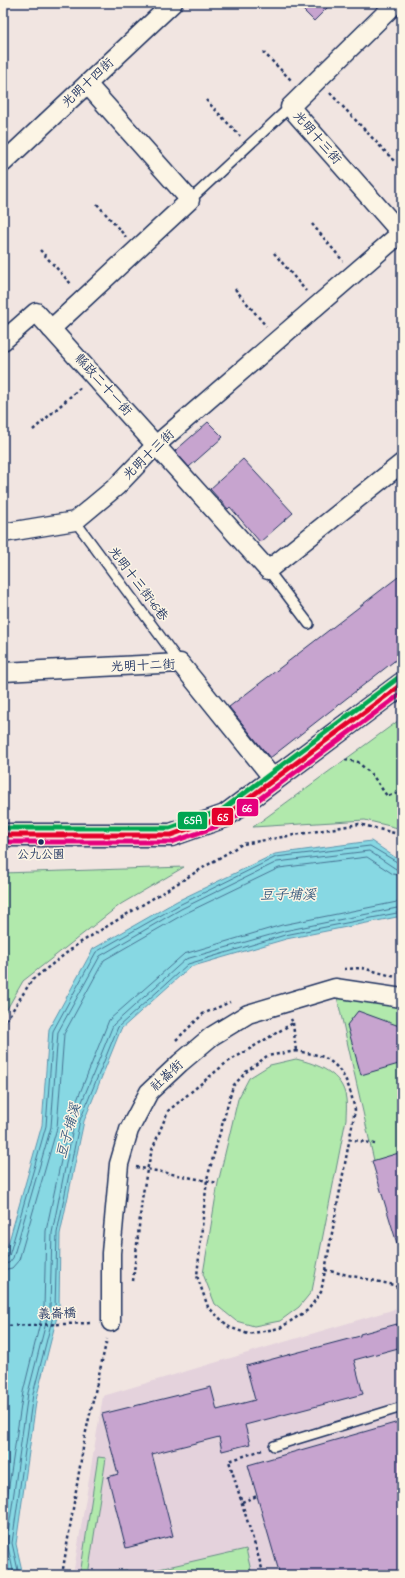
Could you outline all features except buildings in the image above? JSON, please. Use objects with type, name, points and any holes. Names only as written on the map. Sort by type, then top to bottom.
[{"type":"street","name":"光明十四街","points":[[3,163],[173,3]]},
{"type":"street","name":"光明十三街","points":[[75,521],[117,486],[156,445],[401,234],[290,107],[396,3]]},
{"type":"street","points":[[51,329],[190,200],[87,84]]},
{"type":"street","name":"縣政二十一街","points":[[3,342],[36,312],[268,570]]},
{"type":"street","points":[[268,570],[402,462]]},
{"type":"street","points":[[3,533],[75,521]]},
{"type":"street","name":"光明十二街","points":[[3,672],[180,663],[275,781]]},
{"type":"street","points":[[3,835],[171,835],[225,816],[275,781],[402,684]]},
{"type":"street","name":"社崙街","points":[[111,1322],[111,1253],[119,1164],[128,1130],[149,1092],[212,1036],[248,1014],[336,988],[402,998]]},
{"type":"lane","points":[[190,200],[290,107]]},
{"type":"lane","name":"光明十三街46巷","points":[[75,521],[180,663]]},
{"type":"lane","points":[[268,570],[309,624]]},
{"type":"lane","points":[[274,1446],[402,1407]]},
{"type":"path","points":[[263,52],[304,94]]},
{"type":"path","points":[[318,80],[395,162]]},
{"type":"path","points":[[206,100],[248,145]]},
{"type":"path","points":[[97,204],[137,249]]},
{"type":"path","points":[[312,224],[353,274]]},
{"type":"path","points":[[40,250],[84,298]]},
{"type":"path","points":[[274,253],[317,306]]},
{"type":"path","points":[[235,289],[278,340]]},
{"type":"path","points":[[33,430],[94,376]]},
{"type":"path","points":[[402,407],[398,410],[402,416]]},
{"type":"path","points":[[345,760],[358,762],[373,776],[387,796],[402,792]]},
{"type":"path","points":[[3,1025],[32,980],[78,944],[242,844],[359,824],[402,835]]},
{"type":"path","points":[[339,970],[362,968],[402,978]]},
{"type":"path","points":[[170,1046],[203,1014],[236,998]]},
{"type":"path","points":[[287,1003],[293,1023],[296,1051]]},
{"type":"path","points":[[133,1281],[142,1199],[147,1170],[152,1150],[168,1111],[226,1063],[293,1023]]},
{"type":"path","points":[[296,1051],[326,1058],[344,1075],[350,1090],[355,1110],[349,1138],[321,1292],[308,1310],[280,1328],[248,1334],[229,1327],[208,1307],[197,1276],[207,1179],[233,1086],[246,1072],[267,1056],[296,1051]]},
{"type":"path","points":[[349,1138],[375,1144]]},
{"type":"path","points":[[119,1164],[218,1182]]},
{"type":"path","points":[[325,1270],[394,1285],[402,1290]]},
{"type":"path","points":[[62,1575],[85,1436],[111,1322]]},
{"type":"path","name":"義崙橋","points":[[3,1326],[111,1322]]},
{"type":"path","points":[[264,1575],[228,1461],[274,1446]]},
{"type":"path","points":[[242,1502],[256,1496]]},
{"type":"shaded area","points":[[402,1307],[402,1575],[73,1575],[103,1396]]},
{"type":"green space","points":[[402,718],[402,829],[365,820],[253,827]]},
{"type":"green space","points":[[184,867],[121,904],[23,981],[3,1016],[3,873]]},
{"type":"green space","points":[[335,988],[402,1001],[402,1157],[375,1165]]},
{"type":"green space","points":[[296,1059],[328,1071],[340,1082],[346,1099],[346,1119],[312,1291],[299,1307],[280,1321],[254,1326],[236,1321],[215,1304],[203,1274],[218,1183],[238,1099],[249,1078],[270,1065]]},
{"type":"green space","points":[[98,1457],[106,1458],[88,1575],[80,1575]]},
{"type":"green space","points":[[246,1549],[251,1571],[232,1575],[133,1575]]},
{"type":"green space","points":[[127,1570],[127,1575],[102,1575],[102,1571]]},
{"type":"water","name":"豆子埔溪","points":[[371,841],[402,862],[402,916],[286,939],[190,967],[121,1029],[84,1121],[60,1234],[59,1309],[37,1395],[16,1544],[23,1575],[3,1575],[3,1262],[42,1125],[49,1029],[93,949],[177,901],[275,854]]},
{"type":"transit line","name":"65A","points":[[3,828],[170,828],[222,810],[398,678]]},
{"type":"transit line","name":"65","points":[[3,835],[171,835],[225,816],[402,684]]},
{"type":"transit line","name":"66","points":[[3,842],[172,842],[227,823],[402,693]]},
{"type":"place","name":"公九公園","points":[[41,842]]}]
